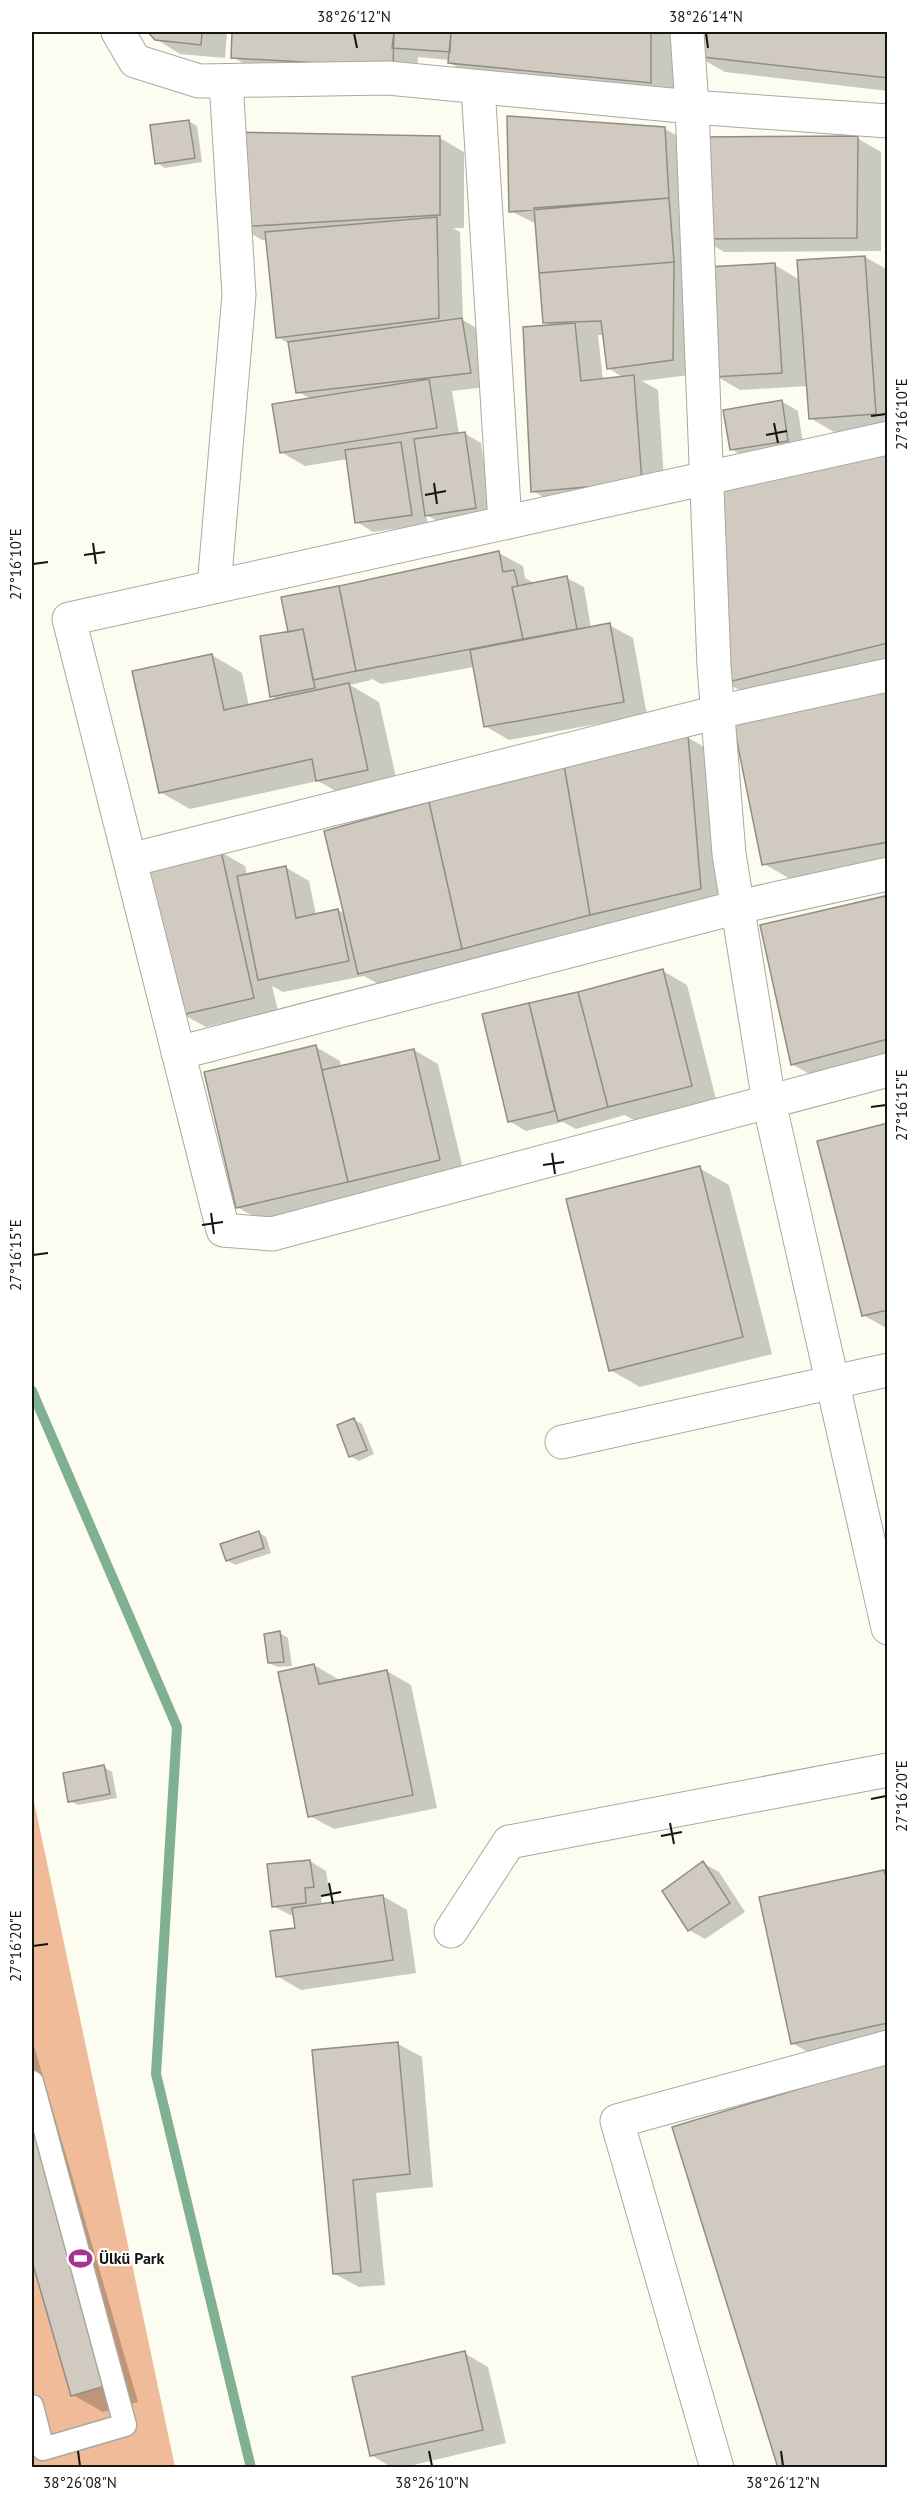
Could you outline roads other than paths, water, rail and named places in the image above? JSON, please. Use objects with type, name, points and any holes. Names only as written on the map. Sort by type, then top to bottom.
[{"type":"street","points":[[118,32],[135,61],[199,81],[388,78],[692,107],[888,121]]},
{"type":"street","points":[[687,32],[692,107],[706,479],[718,712],[729,854],[770,1102],[888,1628]]},
{"type":"street","points":[[214,587],[239,295],[226,81]]},
{"type":"street","points":[[478,87],[505,523]]},
{"type":"street","points":[[888,438],[69,619],[223,1230],[272,1234],[888,1070]]},
{"type":"street","points":[[130,860],[718,712],[888,675]]},
{"type":"street","points":[[178,1053],[738,908],[888,874]]},
{"type":"street","points":[[562,1442],[888,1370]]},
{"type":"street","points":[[451,1931],[510,1842],[888,1770]]},
{"type":"street","points":[[717,2468],[617,2121],[888,2047]]},
{"type":"lane","points":[[32,2082],[125,2425],[44,2450],[32,2406]]},
{"type":"waterway","points":[[32,1391],[177,1727],[156,2074],[251,2468]]},
{"type":"place","name":"Ülkü Park","points":[[81,2258]]}]
